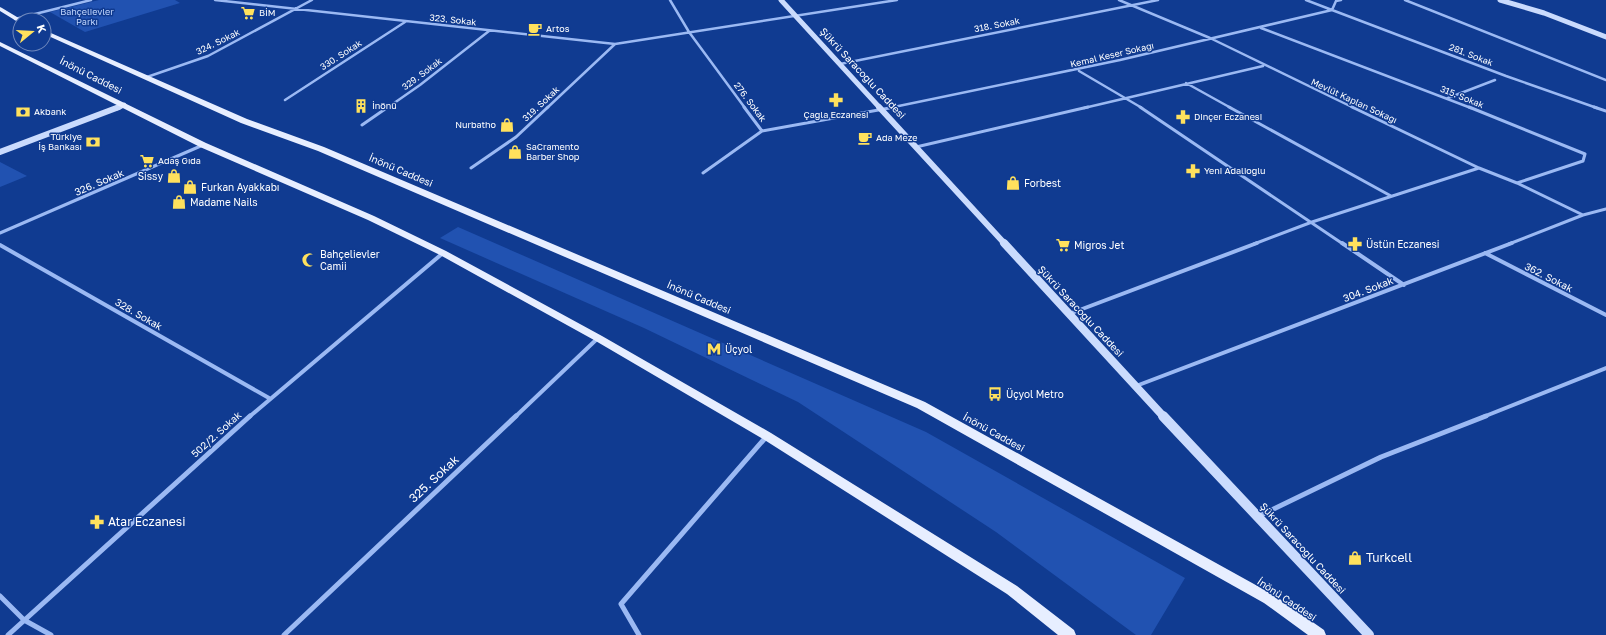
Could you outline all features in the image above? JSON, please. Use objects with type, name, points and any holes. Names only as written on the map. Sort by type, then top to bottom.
[{"type":"main road","points":[[0,9],[12,17]]},
{"type":"main road","name":"İnönü Caddesi","points":[[52,35],[244,122],[321,149],[921,405],[1269,599],[1319,635]]},
{"type":"main road","name":"İnönü Caddesi","points":[[0,44],[203,145],[371,218],[443,253],[598,338],[767,436],[1012,590],[1069,635]]},
{"type":"street","points":[[47,12],[91,0]]},
{"type":"street","name":"323. Sokak","points":[[215,0],[299,8],[405,22],[615,44],[796,17]]},
{"type":"street","name":"324. Sokak","points":[[147,77],[208,56],[312,0]]},
{"type":"street","name":"276. Sokak","points":[[670,0],[689,32],[762,131],[883,110]]},
{"type":"street","name":"Şükrü Saracoğlu Caddesi","points":[[781,0],[1068,314],[1369,635]]},
{"type":"street","points":[[796,17],[897,0]]},
{"type":"street","name":"Mevlüt Kaplan Sokağı","points":[[1119,0],[1210,38],[1263,66],[1480,168],[1517,183],[1583,214]]},
{"type":"street","name":"318. Sokak","points":[[840,64],[1158,0]]},
{"type":"street","points":[[1306,0],[1332,10],[1336,1],[1341,0]]},
{"type":"street","points":[[1405,0],[1606,80]]},
{"type":"street","points":[[1500,0],[1544,13],[1606,37]]},
{"type":"street","name":"Kemal Keser Sokağı","points":[[883,110],[1078,71],[1210,38],[1261,28],[1332,10]]},
{"type":"street","name":"281. Sokak","points":[[1332,10],[1506,76],[1606,111]]},
{"type":"street","name":"330. Sokak","points":[[285,100],[405,22]]},
{"type":"street","name":"315. Sokak","points":[[1261,28],[1447,98],[1585,154],[1583,161],[1517,183]]},
{"type":"street","name":"329. Sokak","points":[[362,126],[420,85],[489,31]]},
{"type":"street","name":"319. Sokak","points":[[471,168],[516,137],[615,44]]},
{"type":"street","points":[[916,147],[1263,66]]},
{"type":"street","points":[[1078,71],[1127,98],[1404,285]]},
{"type":"street","points":[[1447,98],[1495,80]]},
{"type":"street","points":[[1185,83],[1391,196]]},
{"type":"street","points":[[0,152],[124,105]]},
{"type":"street","points":[[703,173],[762,131]]},
{"type":"street","name":"326. Sokak","points":[[0,233],[203,145]]},
{"type":"street","points":[[1068,314],[1312,222],[1480,168]]},
{"type":"street","name":"304. Sokak","points":[[1136,386],[1404,285],[1583,214],[1606,208]]},
{"type":"street","name":"328. Sokak","points":[[0,245],[269,398]]},
{"type":"street","name":"502/2. Sokak","points":[[8,635],[269,398],[443,253]]},
{"type":"street","name":"362. Sokak","points":[[1485,253],[1606,315]]},
{"type":"street","name":"325. Sokak","points":[[284,635],[598,338]]},
{"type":"street","points":[[1259,516],[1381,456],[1606,368]]},
{"type":"street","points":[[639,635],[621,604],[767,436]]},
{"type":"street","points":[[0,596],[24,620],[52,635]]},
{"type":"green space","name":"Bahçelievler Parkı","points":[[99,0],[175,0],[180,3],[85,32],[50,12]]},
{"type":"green space","points":[[0,162],[27,176],[0,187]]},
{"type":"green space","points":[[458,227],[926,432],[1185,578],[1151,635],[1136,635],[996,532],[798,402],[644,328],[440,238]]},
{"type":"place","name":"BİM","points":[[248,13]]},
{"type":"place","name":"Artos","points":[[535,29]]},
{"type":"place","name":"Çağla Eczanesi","points":[[836,100]]},
{"type":"place","name":"İnönü","points":[[361,106]]},
{"type":"place","name":"Akbank","points":[[23,112]]},
{"type":"place","name":"Dinçer Eczanesi","points":[[1183,117]]},
{"type":"place","name":"Nurbatho","points":[[507,125]]},
{"type":"place","name":"Ada Meze","points":[[865,138]]},
{"type":"place","name":"Türkiye İş Bankası","points":[[93,142]]},
{"type":"place","name":"SaCramento Barber Shop","points":[[515,152]]},
{"type":"place","name":"Adaş Gıda","points":[[147,161]]},
{"type":"place","name":"Yeni Adalioğlu","points":[[1193,171]]},
{"type":"place","name":"Sissy","points":[[174,176]]},
{"type":"place","name":"Forbest","points":[[1013,183]]},
{"type":"place","name":"Furkan Ayakkabı","points":[[190,187]]},
{"type":"place","name":"Madame Nails","points":[[179,202]]},
{"type":"place","name":"Üstün Eczanesi","points":[[1355,244]]},
{"type":"place","name":"Migros Jet","points":[[1063,245]]},
{"type":"place","name":"Bahçelievler Camii","points":[[309,260]]},
{"type":"place","name":"Üçyol","points":[[714,349]]},
{"type":"place","name":"Üçyol Metro","points":[[995,394]]},
{"type":"place","name":"Atar Eczanesi","points":[[97,522]]},
{"type":"place","name":"Turkcell","points":[[1355,558]]}]
